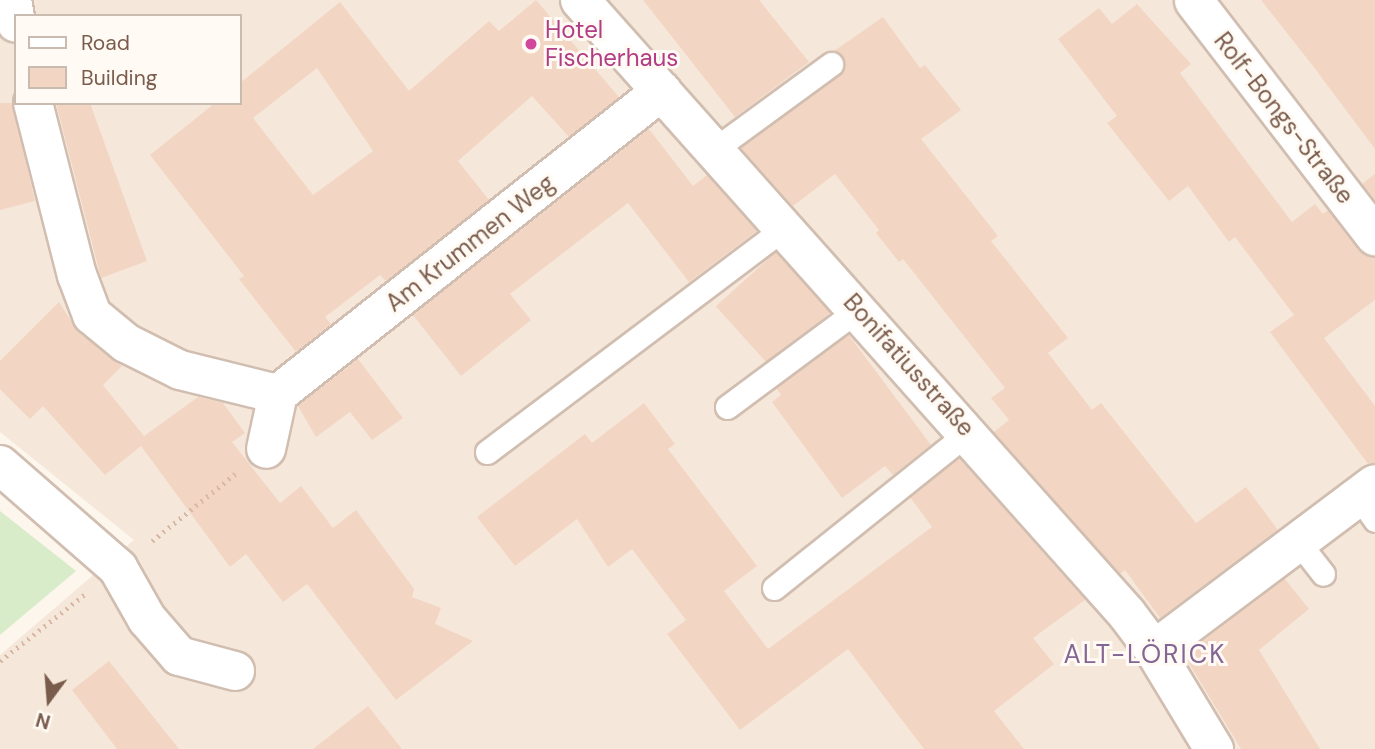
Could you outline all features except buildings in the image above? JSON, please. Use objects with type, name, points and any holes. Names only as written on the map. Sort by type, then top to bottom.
[{"type":"street","name":"Bonifatiusstraße","points":[[580,0],[969,432],[1154,650],[1214,749]]},
{"type":"street","name":"Rolf-Bongs-Straße","points":[[1194,1],[1375,236]]},
{"type":"street","name":"Am Krummen Weg","points":[[278,394],[662,91]]},
{"type":"street","points":[[34,105],[77,275],[92,315],[126,343],[180,370],[278,394],[266,449]]},
{"type":"street","points":[[0,465],[118,568],[147,619],[179,656],[234,671]]},
{"type":"street","points":[[1154,650],[1298,543],[1369,500]]},
{"type":"lane","points":[[715,149],[831,64]]},
{"type":"lane","points":[[487,452],[786,228]]},
{"type":"lane","points":[[727,407],[859,309]]},
{"type":"lane","points":[[774,588],[969,432]]},
{"type":"lane","points":[[1298,543],[1324,574]]},
{"type":"shaded area","points":[[0,0],[1375,0],[1375,749],[0,749],[0,655],[134,540],[0,432]]},
{"type":"green space","points":[[0,511],[76,571],[0,635]]},
{"type":"place","name":"Hotel Fischerhaus","points":[[531,44]]},
{"type":"district","name":"ALT-LÖRICK","points":[[1145,655]]}]
